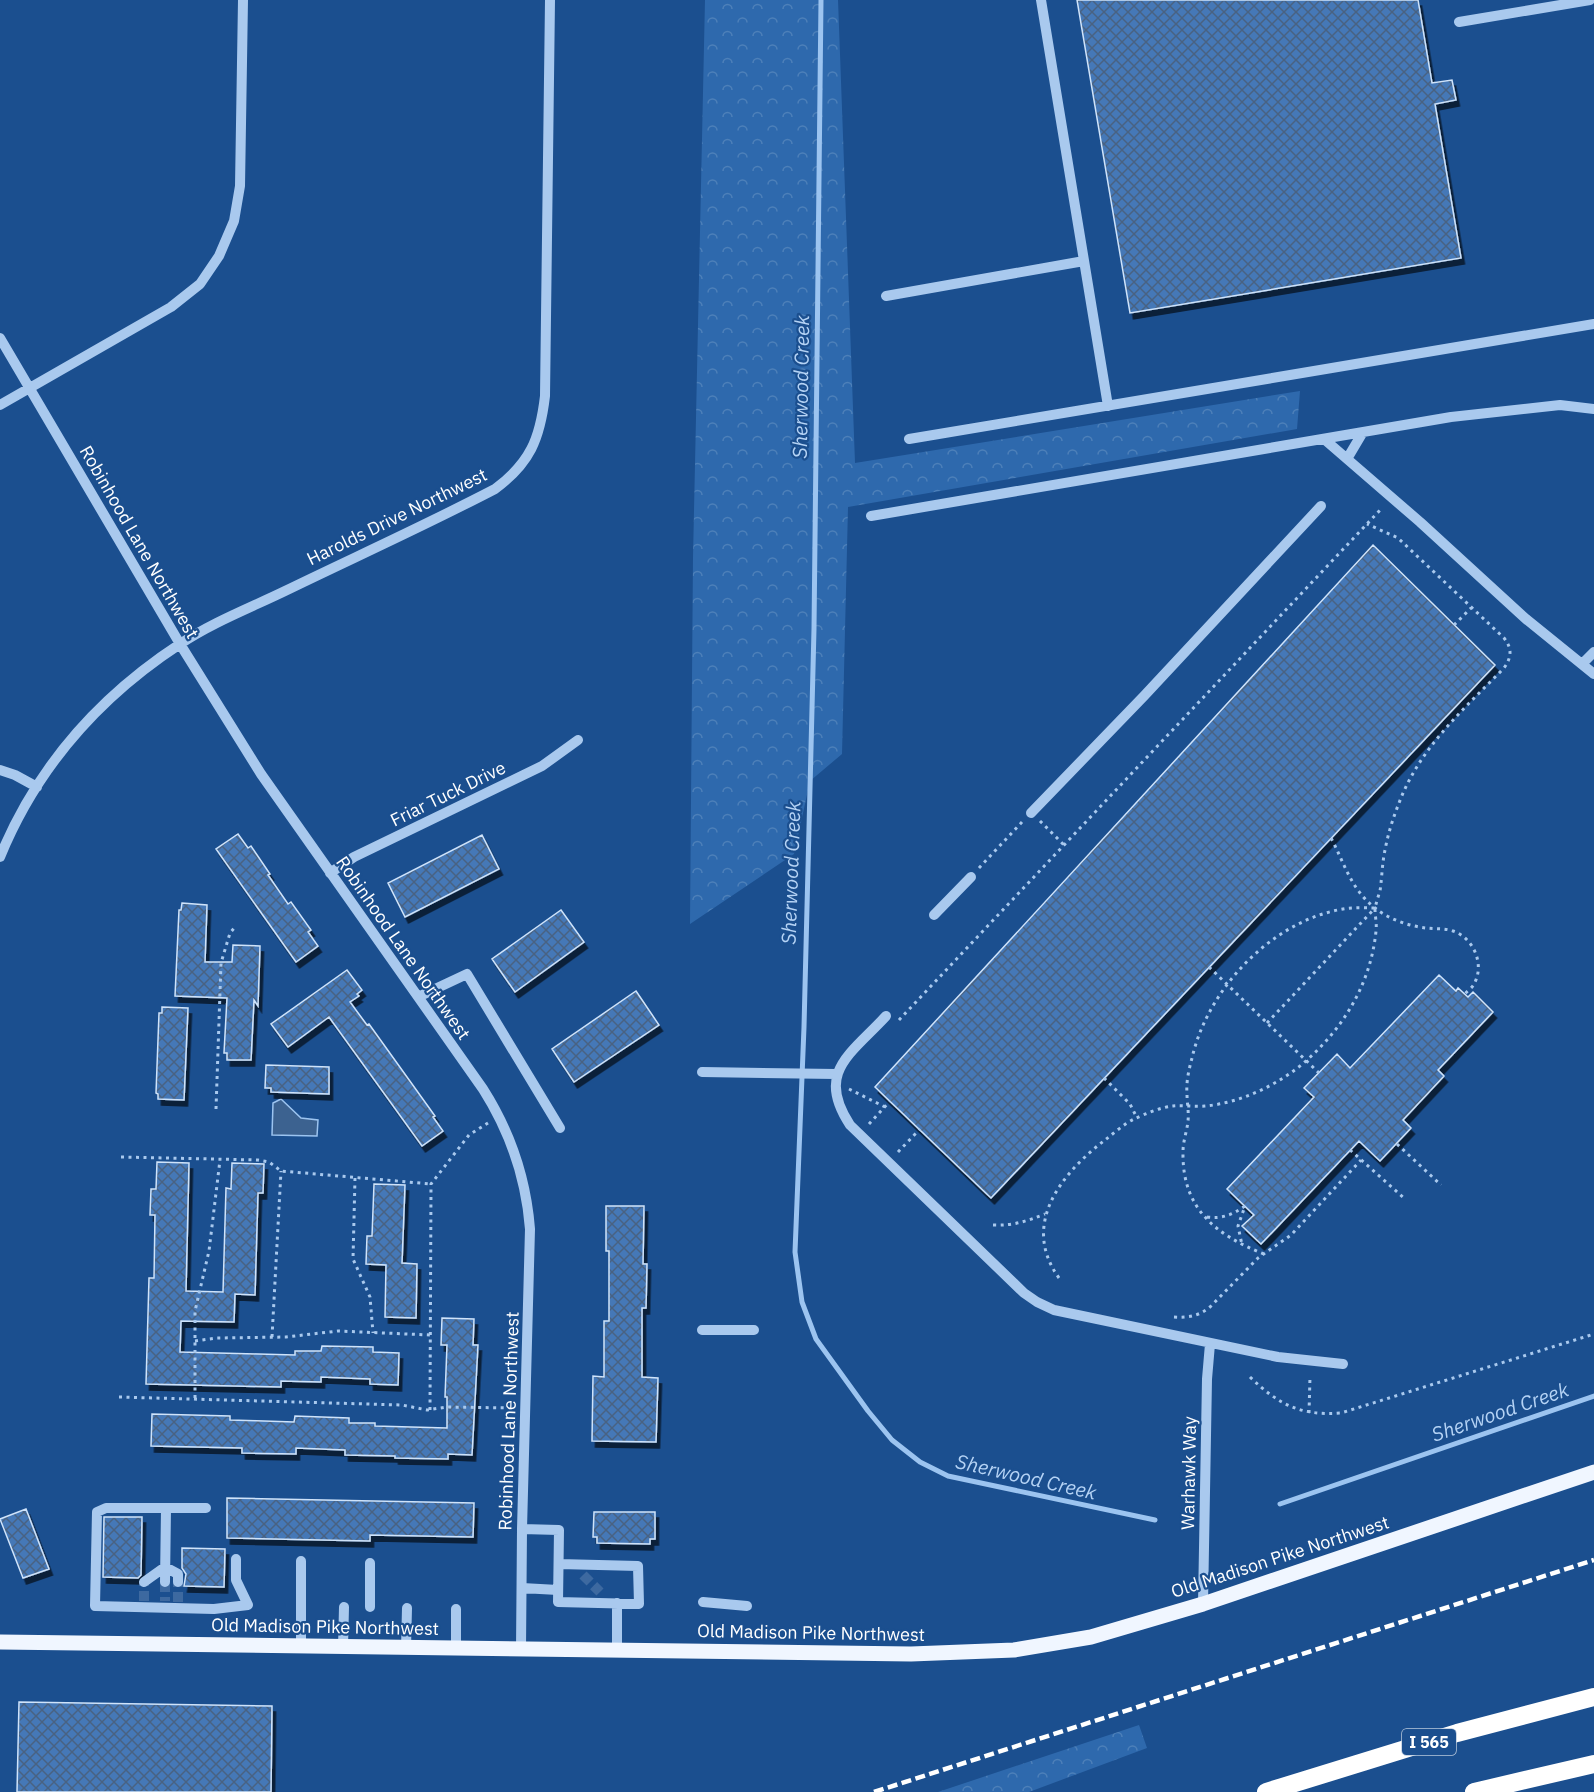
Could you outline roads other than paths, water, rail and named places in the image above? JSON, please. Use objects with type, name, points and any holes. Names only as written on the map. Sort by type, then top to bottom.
[{"type":"highway","name":"I 565","points":[[1266,1792],[1446,1737],[1594,1697]]},
{"type":"highway","points":[[1474,1792],[1594,1764]]},
{"type":"main road","name":"Old Madison Pike Northwest","points":[[0,1642],[911,1654],[997,1651],[1091,1637],[1203,1604],[1594,1472]]},
{"type":"street","points":[[0,405],[171,307],[200,284],[219,256],[234,222],[240,186],[243,0]]},
{"type":"street","name":"Harolds Drive Northwest","points":[[0,857],[19,817],[71,738],[126,686],[180,644],[219,621],[495,489],[516,471],[531,451],[541,425],[546,379],[550,0]]},
{"type":"street","points":[[1041,0],[1108,406]]},
{"type":"street","points":[[1459,22],[1590,0]]},
{"type":"street","points":[[886,296],[1084,261]]},
{"type":"street","points":[[909,440],[1594,324]]},
{"type":"street","name":"Robinhood Lane Northwest","points":[[0,338],[180,644],[261,774],[483,1089],[500,1116],[510,1139],[522,1173],[529,1214],[530,1251],[521,1649]]},
{"type":"street","points":[[871,516],[1451,417],[1560,405],[1594,409]]},
{"type":"street","points":[[1347,459],[1363,432]]},
{"type":"street","points":[[1324,439],[1526,619],[1594,674]]},
{"type":"street","points":[[1031,813],[1144,696],[1321,506]]},
{"type":"street","points":[[1582,664],[1594,652]]},
{"type":"street","name":"Friar Tuck Drive","points":[[330,873],[354,857],[542,766],[578,740]]},
{"type":"street","points":[[0,770],[37,787]]},
{"type":"street","points":[[934,915],[971,876]]},
{"type":"street","points":[[418,998],[467,974],[560,1128]]},
{"type":"street","points":[[886,1016],[842,1064],[836,1074],[835,1085],[841,1112],[850,1125],[1024,1293],[1054,1310],[1278,1357],[1344,1364]]},
{"type":"street","points":[[702,1072],[836,1074]]},
{"type":"street","points":[[702,1330],[754,1330]]},
{"type":"street","name":"Warhawk Way","points":[[1203,1604],[1207,1379],[1210,1344]]},
{"type":"street","points":[[206,1508],[106,1508],[97,1512],[95,1606],[144,1604],[214,1609],[248,1605],[236,1580],[236,1559]]},
{"type":"street","points":[[165,1582],[166,1509]]},
{"type":"street","points":[[522,1529],[559,1530],[558,1602],[639,1604],[638,1566],[559,1564]]},
{"type":"street","points":[[301,1561],[301,1646]]},
{"type":"street","points":[[370,1563],[370,1607]]},
{"type":"street","points":[[574,1564],[583,1575]]},
{"type":"street","points":[[144,1582],[165,1567]]},
{"type":"street","points":[[165,1567],[178,1574],[178,1582]]},
{"type":"street","points":[[522,1588],[558,1590]]},
{"type":"street","points":[[600,1592],[614,1603],[617,1650]]},
{"type":"street","points":[[703,1602],[747,1606]]},
{"type":"street","points":[[343,1647],[344,1607]]},
{"type":"street","points":[[406,1648],[407,1608]]},
{"type":"street","points":[[456,1609],[456,1648]]},
{"type":"waterway","name":"Sherwood Creek","points":[[821,0],[814,629],[804,1027],[795,1252],[802,1302],[816,1339],[868,1411],[892,1440],[920,1462],[948,1476],[1155,1520]]},
{"type":"waterway","name":"Sherwood Creek","points":[[1280,1504],[1594,1396]]},
{"type":"tunnel","points":[[583,1575],[600,1592]]},
{"type":"tunnel","points":[[144,1582],[144,1601]]},
{"type":"tunnel","points":[[165,1582],[165,1601]]},
{"type":"tunnel","points":[[178,1582],[178,1602]]},
{"type":"railway","points":[[874,1792],[1594,1560]]}]
